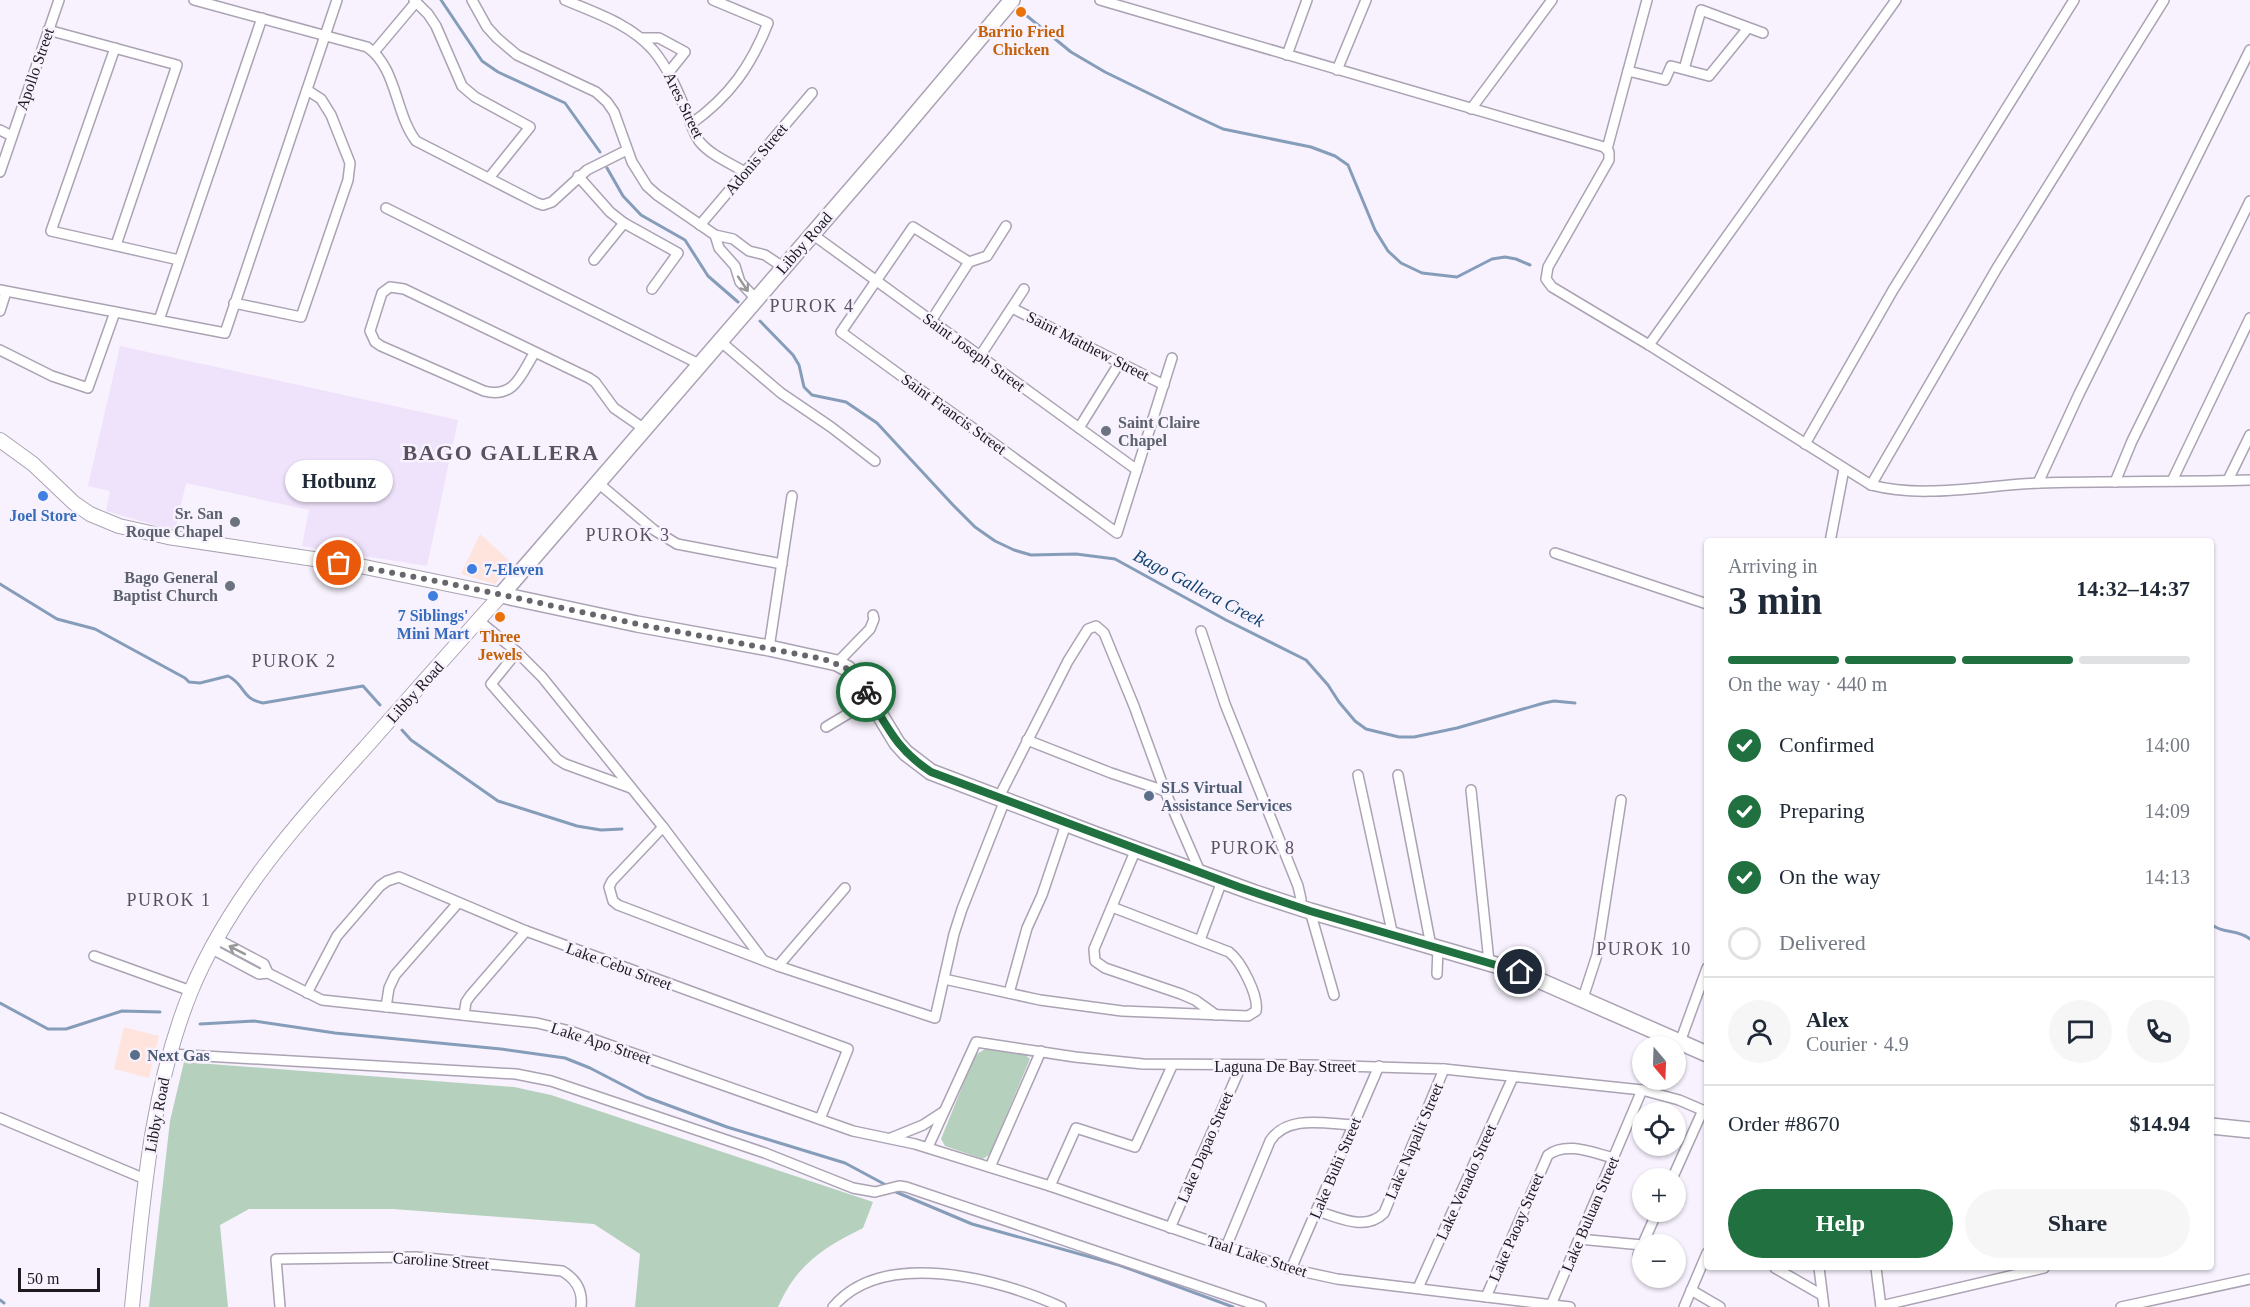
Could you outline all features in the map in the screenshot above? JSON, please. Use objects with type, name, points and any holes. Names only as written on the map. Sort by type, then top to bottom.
[{"type":"main road","name":"Libby Road","points":[[132,1307],[145,1179],[156,1108],[170,1053],[191,992],[214,944],[244,895],[285,837],[501,595],[1012,0]]},
{"type":"main road","points":[[0,440],[33,464],[74,503],[90,514],[120,526],[168,537],[360,566],[837,663],[856,677],[897,743],[916,762],[931,772],[1201,874],[1305,909],[1540,979],[1667,1036]]},
{"type":"main road","points":[[1686,1045],[1704,1053]]},
{"type":"main road","points":[[2214,1126],[2250,1130]]},
{"type":"street","name":"Apollo Street","points":[[0,172],[59,0]]},
{"type":"street","points":[[194,0],[358,44],[374,52],[383,66],[408,128],[416,141],[537,203],[548,204],[578,176],[627,150]]},
{"type":"street","points":[[0,311],[3,291],[225,333],[338,0]]},
{"type":"street","points":[[472,0],[487,27],[517,55],[596,92],[607,102],[614,112],[627,150],[648,186],[673,207],[715,235],[733,239],[749,251],[765,255],[783,267]]},
{"type":"street","name":"Ares Street","points":[[565,0],[626,27],[641,38],[669,72],[696,136],[705,147],[745,172]]},
{"type":"street","points":[[691,124],[724,96],[745,71],[754,57],[768,23],[713,0]]},
{"type":"street","points":[[1100,0],[1607,149]]},
{"type":"street","points":[[1287,55],[1307,0]]},
{"type":"street","points":[[1337,70],[1366,0]]},
{"type":"street","points":[[1471,110],[1552,0]]},
{"type":"street","points":[[1647,0],[1607,149],[1610,155],[1548,267],[1546,279],[1552,287],[1649,345],[1871,485],[1914,491],[2038,483],[2250,480]]},
{"type":"street","points":[[1649,345],[1896,0]]},
{"type":"street","points":[[1805,444],[1893,290],[2074,0]]},
{"type":"street","points":[[1871,485],[1997,268],[2164,0]]},
{"type":"street","points":[[374,52],[415,1],[435,26],[458,79],[468,92],[530,127],[489,178]]},
{"type":"street","points":[[1684,69],[1701,10],[1763,33]]},
{"type":"street","points":[[159,320],[262,18]]},
{"type":"street","points":[[1628,71],[1665,80],[1671,66],[1708,76],[1748,28]]},
{"type":"street","points":[[48,30],[177,65],[116,245]]},
{"type":"street","points":[[641,38],[659,38],[685,52],[669,72]]},
{"type":"street","points":[[116,48],[51,231],[179,260]]},
{"type":"street","points":[[2038,483],[2079,394],[2250,50]]},
{"type":"street","points":[[234,303],[301,317],[345,191],[350,175],[349,158],[326,105],[315,93],[307,90]]},
{"type":"street","name":"Adonis Street","points":[[700,225],[812,93]]},
{"type":"street","points":[[0,130],[12,136]]},
{"type":"street","points":[[578,176],[605,207],[624,222],[678,253],[652,289]]},
{"type":"street","points":[[2115,482],[2132,441],[2250,201]]},
{"type":"street","points":[[386,208],[699,364]]},
{"type":"street","points":[[594,260],[624,222]]},
{"type":"street","points":[[931,321],[969,262],[987,256],[1006,226]]},
{"type":"street","points":[[876,281],[913,227],[969,262]]},
{"type":"street","name":"Saint Joseph Street","points":[[812,234],[1137,470]]},
{"type":"street","points":[[715,235],[722,252],[735,266],[741,282],[756,299]]},
{"type":"street","points":[[735,266],[749,251]]},
{"type":"street","name":"Saint Francis Street","points":[[876,281],[841,332],[1117,533],[1137,470]]},
{"type":"street","points":[[535,352],[511,389],[495,394],[484,392],[381,346],[371,338],[370,331],[382,293],[390,287],[404,289],[535,352],[589,378],[595,382],[614,408],[643,428]]},
{"type":"street","points":[[980,357],[1024,289]]},
{"type":"street","name":"Saint Matthew Street","points":[[1012,308],[1164,385]]},
{"type":"street","points":[[0,350],[52,376],[88,388],[115,312]]},
{"type":"street","points":[[2172,481],[2250,318]]},
{"type":"street","points":[[720,341],[781,393],[875,461]]},
{"type":"street","points":[[1137,470],[1172,358]]},
{"type":"street","points":[[1079,428],[1120,363]]},
{"type":"street","points":[[2228,480],[2250,435]]},
{"type":"street","points":[[1831,538],[1844,469]]},
{"type":"street","points":[[597,482],[654,530],[677,544],[782,564]]},
{"type":"street","points":[[769,648],[792,496]]},
{"type":"street","points":[[1555,553],[1704,603]]},
{"type":"street","points":[[837,663],[870,629],[874,619],[873,615]]},
{"type":"street","points":[[478,620],[517,652],[542,677],[663,827],[763,960]]},
{"type":"street","points":[[663,827],[612,882],[609,887],[612,901],[778,966],[935,1018],[962,909],[1002,799],[1027,740],[1083,637],[1088,629],[1096,626],[1104,633],[1165,791],[1201,874]]},
{"type":"street","points":[[1201,631],[1225,704],[1298,886],[1334,995]]},
{"type":"street","points":[[517,652],[490,684],[557,759],[631,788]]},
{"type":"street","points":[[826,727],[872,700]]},
{"type":"street","points":[[1027,740],[1111,773],[1165,791]]},
{"type":"street","points":[[1358,775],[1393,936]]},
{"type":"street","points":[[1398,775],[1434,947],[1437,974]]},
{"type":"street","points":[[1471,790],[1489,962]]},
{"type":"street","points":[[1583,998],[1597,955],[1621,801]]},
{"type":"street","points":[[1009,993],[1027,928],[1042,895],[1066,824]]},
{"type":"street","points":[[1136,849],[1093,956],[1098,964],[1181,994],[1216,1015]]},
{"type":"street","name":"Lake Cebu Street","points":[[307,993],[337,936],[380,886],[393,878],[406,880],[526,931],[848,1049],[820,1119]]},
{"type":"street","points":[[1200,940],[1222,881]]},
{"type":"street","points":[[778,966],[845,888]]},
{"type":"street","points":[[386,1007],[388,988],[395,975],[458,903]]},
{"type":"street","points":[[944,979],[1009,993],[1122,1011],[1252,1015],[1257,1006],[1255,999],[1240,962],[1235,956],[1200,940],[1112,907]]},
{"type":"street","points":[[464,1015],[466,1002],[470,996],[526,931]]},
{"type":"street","name":"Lake Apo Street","points":[[214,944],[264,964],[268,973],[322,1000],[537,1023],[562,1029],[866,1134],[928,1147]]},
{"type":"street","points":[[94,956],[191,992]]},
{"type":"street","points":[[1682,1036],[1704,976]]},
{"type":"street","name":"Laguna De Bay Street","points":[[928,1147],[976,1042],[1116,1063],[1172,1066],[1379,1066],[1444,1069],[1632,1089]]},
{"type":"street","points":[[990,1167],[1041,1051]]},
{"type":"street","points":[[170,1053],[516,1074],[551,1081],[765,1153],[853,1188],[875,1192],[899,1186],[906,1187],[1261,1307]]},
{"type":"street","points":[[1050,1186],[1076,1128],[1135,1147],[1172,1066]]},
{"type":"street","name":"Lake Dapao Street","points":[[1170,1228],[1240,1066]]},
{"type":"street","name":"Lake Buhi Street","points":[[1291,1269],[1379,1066]]},
{"type":"street","name":"Lake Napalit Street","points":[[1317,1210],[1363,1223],[1378,1219],[1384,1213],[1444,1069]]},
{"type":"street","name":"Lake Venado Street","points":[[1418,1288],[1513,1077]]},
{"type":"street","name":"Laguna De Bay Street","points":[[1642,1090],[1669,1096],[1704,1111]]},
{"type":"street","name":"Lake Buluan Street","points":[[1551,1305],[1642,1090]]},
{"type":"street","points":[[889,1139],[923,1125],[945,1111]]},
{"type":"street","points":[[1677,1168],[1704,1113]]},
{"type":"street","points":[[0,1118],[145,1179]]},
{"type":"street","points":[[1226,1247],[1276,1131],[1284,1126],[1304,1123],[1354,1125]]},
{"type":"street","name":"Taal Lake Street","points":[[928,1147],[1050,1186],[1291,1269],[1337,1279],[1570,1307]]},
{"type":"street","name":"Lake Paoay Street","points":[[1486,1297],[1548,1155],[1554,1150],[1565,1148],[1614,1158]]},
{"type":"street","points":[[1579,1239],[1632,1244]]},
{"type":"street","name":"Caroline Street","points":[[280,1307],[276,1259],[416,1257],[562,1271],[576,1281],[580,1289],[581,1307]]},
{"type":"street","points":[[1684,1307],[1704,1260]]},
{"type":"street","points":[[1778,1270],[1822,1295]]},
{"type":"street","points":[[1819,1270],[1824,1307]]},
{"type":"street","points":[[1876,1270],[1881,1307],[2036,1270]]},
{"type":"street","points":[[833,1307],[841,1297],[860,1286],[904,1273],[933,1273],[1008,1287],[1062,1307]]},
{"type":"street","points":[[2121,1307],[2250,1279]]},
{"type":"street","points":[[1691,1290],[1720,1307]]},
{"type":"shaded area","points":[[120,346],[458,420],[427,566],[302,546],[309,510],[186,483],[175,531],[106,511],[110,491],[88,486]]},
{"type":"shaded area","points":[[480,534],[512,563],[495,584],[461,574]]},
{"type":"shaded area","points":[[124,1027],[159,1036],[149,1078],[114,1069]]},
{"type":"green space","points":[[987,1048],[1023,1053],[1030,1059],[990,1154],[983,1159],[945,1146],[941,1139],[975,1055]]},
{"type":"green space","points":[[184,1062],[514,1087],[551,1095],[873,1202],[863,1228],[824,1250],[803,1268],[785,1292],[778,1307],[635,1307],[640,1254],[594,1224],[393,1209],[249,1209],[220,1225],[228,1307],[149,1307],[170,1121]]},
{"type":"waterway","name":"Bago Gallera Creek","points":[[441,0],[482,61],[498,72],[565,103],[600,152]]},
{"type":"waterway","points":[[1027,16],[1071,52],[1105,72],[1223,129],[1311,147],[1335,156],[1348,165],[1375,230],[1388,251],[1401,263],[1422,273],[1457,277],[1492,259],[1505,257],[1530,265]]},
{"type":"waterway","name":"Bago Gallera Creek","points":[[607,168],[623,196],[641,215],[685,240],[708,276],[738,302]]},
{"type":"waterway","name":"Bago Gallera Creek","points":[[760,321],[793,355],[799,365],[804,387],[812,395],[846,402],[877,423],[953,505],[975,527],[995,541],[1031,555],[1076,554],[1115,559],[1226,620],[1306,660],[1355,721],[1366,729],[1399,737],[1414,737],[1457,728],[1544,703],[1554,701],[1575,703]]},
{"type":"waterway","points":[[0,584],[57,619],[95,629],[189,682],[200,683],[228,676],[238,683],[247,695],[263,703],[363,686],[380,705]]},
{"type":"waterway","points":[[402,730],[411,740],[498,801],[577,826],[601,830],[622,829]]},
{"type":"waterway","name":"Bago Gallera Creek","points":[[2214,926],[2250,939]]},
{"type":"waterway","points":[[0,1003],[48,1029],[66,1029],[122,1011],[160,1012]]},
{"type":"waterway","points":[[200,1024],[254,1021],[335,1033],[501,1049],[565,1058],[590,1068],[646,1097],[727,1127],[845,1163],[886,1185]]},
{"type":"waterway","points":[[896,1192],[972,1224],[1119,1265],[1233,1307]]},
{"type":"waterway","points":[[0,1300],[4,1303]]},
{"type":"way so far","points":[[339,563],[447,583],[637,624],[824,659],[848,669],[866,692]]},
{"type":"place","name":"Barrio Fried Chicken","points":[[1021,12]]},
{"type":"place","name":"Saint Claire Chapel","points":[[1106,431]]},
{"type":"place","name":"Joel Store","points":[[43,496]]},
{"type":"place","name":"Sr. San Roque Chapel","points":[[235,522]]},
{"type":"place","name":"Hotbunz","points":[[339,563]]},
{"type":"place","name":"7-Eleven","points":[[472,569]]},
{"type":"place","name":"Bago General Baptist Church","points":[[230,586]]},
{"type":"place","name":"7 Siblings' Mini Mart","points":[[433,596]]},
{"type":"place","name":"Three Jewels","points":[[500,617]]},
{"type":"place","name":"SLS Virtual Assistance Services","points":[[1149,796]]},
{"type":"place","name":"Next Gas","points":[[135,1055]]},
{"type":"district","name":"PUROK 4","points":[[812,306]]},
{"type":"district","name":"BAGO GALLERA","points":[[501,452]]},
{"type":"district","name":"PUROK 3","points":[[628,535]]},
{"type":"district","name":"PUROK 2","points":[[294,661]]},
{"type":"district","name":"PUROK 8","points":[[1253,848]]},
{"type":"district","name":"PUROK 1","points":[[169,900]]},
{"type":"district","name":"PUROK 10","points":[[1644,949]]},
{"type":"route","points":[[866,692],[897,743],[916,762],[931,772],[1239,887],[1310,911],[1520,972]]}]
